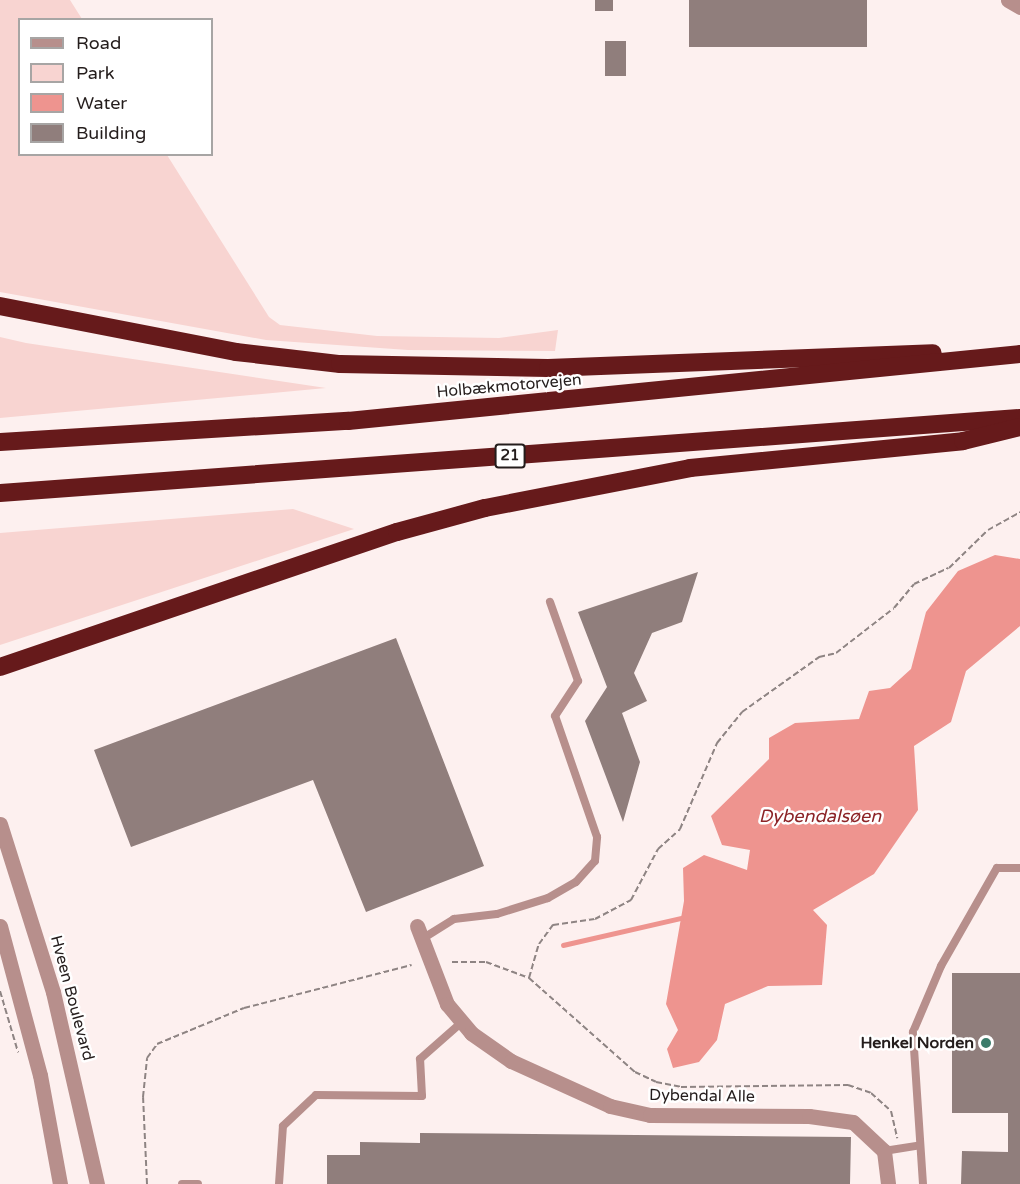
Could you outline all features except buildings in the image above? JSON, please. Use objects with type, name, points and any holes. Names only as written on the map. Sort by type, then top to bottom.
[{"type":"highway","points":[[0,306],[236,352],[340,364],[548,368],[868,352],[1016,354]]},
{"type":"highway","name":"Holbækmotorvejen","points":[[0,442],[348,421],[1016,354]]},
{"type":"highway","name":"21","points":[[0,493],[1020,418]]},
{"type":"highway","points":[[0,667],[397,532],[485,508],[690,468],[963,441],[1020,427]]},
{"type":"street","points":[[1008,0],[1020,7]]},
{"type":"street","name":"Hveen Boulevard","points":[[0,824],[52,992],[97,1184]]},
{"type":"street","points":[[0,926],[40,1075],[60,1184]]},
{"type":"street","name":"Dybendal Alle","points":[[420,932],[447,1004],[462,1022],[511,1060],[610,1106],[650,1114],[833,1117],[853,1122],[891,1148]]},
{"type":"street","points":[[888,1184],[891,1148]]},
{"type":"lane","points":[[420,932],[454,920],[497,914],[548,898],[576,882],[595,861],[597,837],[555,716],[578,681],[550,603]]},
{"type":"lane","points":[[923,1184],[913,1032],[941,966],[997,868],[1020,868]]},
{"type":"lane","points":[[279,1184],[283,1126],[316,1095],[422,1096],[420,1059],[462,1022]]},
{"type":"lane","points":[[891,1148],[920,1144]]},
{"type":"lane","points":[[182,1184],[198,1184]]},
{"type":"path","points":[[529,978],[539,944],[553,925],[595,919],[630,900],[658,849],[680,829],[717,743],[742,712],[819,657],[836,653],[894,608],[914,584],[949,568],[988,530],[1020,512]]},
{"type":"path","points":[[452,962],[486,962],[529,978],[635,1072],[656,1082],[681,1087],[848,1085],[871,1093],[891,1111],[891,1148]]},
{"type":"path","points":[[147,1184],[143,1097],[147,1058],[157,1044],[169,1034],[254,1005],[412,965]]},
{"type":"path","points":[[0,991],[19,1058]]},
{"type":"green space","points":[[0,0],[70,0],[81,18],[18,18],[18,156],[168,156],[269,317],[280,325],[377,336],[499,338],[558,330],[555,351],[408,350],[266,340],[0,292]]},
{"type":"green space","points":[[0,337],[26,343],[326,388],[0,418]]},
{"type":"green space","points":[[293,509],[354,529],[0,645],[0,533]]},
{"type":"water","name":"Dybendalsøen","points":[[995,555],[1020,559],[1020,626],[966,671],[951,722],[914,746],[918,810],[874,874],[813,910],[827,925],[822,985],[768,986],[725,1004],[717,1040],[699,1062],[673,1068],[667,1049],[678,1030],[666,1004],[684,901],[683,868],[704,855],[747,870],[750,850],[722,845],[711,816],[769,759],[769,738],[795,723],[859,719],[869,691],[890,688],[911,669],[926,612],[958,571]]},
{"type":"waterway","points":[[563,945],[681,918]]},
{"type":"place","name":"Henkel Norden","points":[[986,1043]]}]
